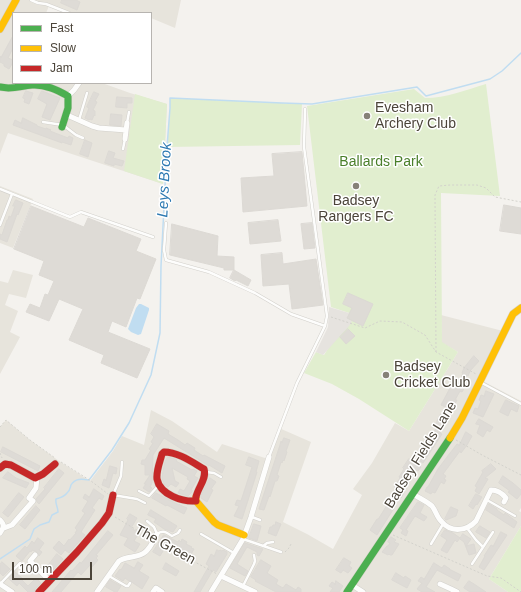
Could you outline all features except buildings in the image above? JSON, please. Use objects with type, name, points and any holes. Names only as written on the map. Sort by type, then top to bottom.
[{"type":"street","points":[[0,29],[16,0]]},
{"type":"street","points":[[68,96],[78,84]]},
{"type":"street","points":[[0,87],[10,89],[21,88],[28,85],[37,85],[68,96]]},
{"type":"street","points":[[62,126],[67,115],[69,105],[68,96]]},
{"type":"street","points":[[67,115],[92,126],[126,130]]},
{"type":"street","points":[[125,139],[127,123]]},
{"type":"street","name":"Badsey Fields Lane","points":[[347,592],[462,418],[513,314],[521,308]]},
{"type":"street","points":[[196,501],[184,501],[163,490],[158,485],[157,472],[162,454],[166,451],[184,457],[206,472],[205,477],[198,489],[195,498],[196,501],[218,525],[244,537]]},
{"type":"street","points":[[211,592],[244,537],[269,457]]},
{"type":"street","points":[[0,468],[5,464],[37,478],[55,464]]},
{"type":"street","points":[[2,530],[12,525],[33,501],[29,498],[36,488],[37,478]]},
{"type":"street","points":[[412,494],[432,507],[443,524],[455,529],[467,528],[476,521],[491,490],[496,490],[504,495],[506,498],[504,502]]},
{"type":"street","points":[[39,592],[77,552],[109,513],[113,496]]},
{"type":"street","points":[[0,520],[4,524],[2,530]]},
{"type":"street","points":[[97,592],[121,560],[143,553],[157,534]]},
{"type":"street","points":[[35,555],[30,561],[50,580]]},
{"type":"street","points":[[221,576],[255,592]]},
{"type":"street","points":[[0,584],[10,592]]},
{"type":"street","points":[[440,584],[457,592]]},
{"type":"street","points":[[352,585],[363,592]]},
{"type":"street","points":[[153,592],[156,588],[162,592]]},
{"type":"lane","points":[[31,0],[66,12]]},
{"type":"lane","points":[[79,121],[87,93]]},
{"type":"lane","points":[[269,457],[297,383],[325,326],[327,316],[304,147],[305,109]]},
{"type":"lane","points":[[127,123],[128,112]]},
{"type":"lane","points":[[42,122],[62,126],[83,138]]},
{"type":"lane","points":[[123,149],[125,139]]},
{"type":"lane","points":[[0,189],[70,216],[81,212],[153,237]]},
{"type":"lane","points":[[0,225],[12,194]]},
{"type":"lane","points":[[166,223],[164,250],[166,260],[209,272],[255,293],[291,314],[325,326]]},
{"type":"lane","points":[[481,379],[521,404]]},
{"type":"lane","points":[[122,462],[121,476],[113,496],[137,499],[145,503]]},
{"type":"lane","points":[[206,472],[214,473],[221,477]]},
{"type":"lane","points":[[139,491],[148,496],[158,485]]},
{"type":"lane","points":[[487,499],[515,516]]},
{"type":"lane","points":[[251,517],[260,520]]},
{"type":"lane","points":[[147,521],[152,524],[157,534],[163,531],[172,536],[176,535],[180,530]]},
{"type":"lane","points":[[431,544],[443,524]]},
{"type":"lane","points":[[467,528],[483,547]]},
{"type":"lane","points":[[472,564],[493,532]]},
{"type":"lane","points":[[202,534],[235,553]]},
{"type":"lane","points":[[244,537],[262,546],[281,552]]},
{"type":"lane","points":[[262,546],[273,542]]},
{"type":"lane","points":[[243,586],[254,564],[254,555]]},
{"type":"lane","points":[[0,584],[20,563]]},
{"type":"lane","points":[[108,576],[126,586],[130,583]]},
{"type":"path","points":[[436,352],[435,195],[439,186],[477,185],[486,188],[495,197],[521,202]]},
{"type":"path","points":[[327,316],[365,328],[380,321],[402,322],[425,335],[436,352],[481,379]]},
{"type":"path","points":[[0,427],[6,420]]},
{"type":"path","points":[[450,437],[521,475]]},
{"type":"path","name":"The Green","points":[[109,513],[143,534],[221,576]]},
{"type":"path","points":[[387,532],[487,576],[501,578],[521,592]]},
{"type":"path","points":[[281,552],[286,552],[291,544]]},
{"type":"shaded area","points":[[0,0],[181,0],[175,28],[152,18],[152,12],[64,12],[49,6],[46,12],[12,12],[12,84],[105,84],[167,104],[163,184],[8,133],[0,154]]},
{"type":"shaded area","points":[[0,186],[33,199],[13,248],[0,243]]},
{"type":"shaded area","points":[[13,270],[33,275],[26,298],[9,294],[5,305],[18,311],[10,332],[20,337],[0,374],[0,281],[8,283]]},
{"type":"shaded area","points":[[329,307],[349,313],[347,318],[352,321],[323,355],[316,352],[328,327]]},
{"type":"shaded area","points":[[441,315],[503,331],[479,379],[521,401],[521,508],[519,511],[521,512],[521,526],[489,579],[508,592],[0,592],[0,427],[6,420],[30,440],[90,481],[113,451],[122,436],[144,445],[151,410],[172,421],[217,452],[222,444],[268,459],[279,428],[311,442],[283,522],[333,549],[362,495],[353,489],[372,463],[395,423],[409,431],[458,352],[442,343]]},
{"type":"green space","name":"Ballards Park","points":[[486,84],[500,196],[441,193],[442,342],[458,352],[409,431],[359,399],[332,384],[304,373],[316,352],[324,355],[349,313],[331,307],[307,106],[414,89],[425,98],[433,98]]},
{"type":"green space","points":[[135,94],[167,104],[163,184],[124,171]]},
{"type":"green space","points":[[170,98],[302,104],[300,145],[167,147]]},
{"type":"green space","points":[[521,526],[521,592],[508,592],[489,579]]},
{"type":"water","points":[[139,304],[149,308],[149,310],[141,334],[138,335],[128,329]]},
{"type":"waterway","name":"Leys Brook","points":[[0,559],[30,539],[34,529],[49,522],[52,515],[58,512],[56,499],[66,494],[75,481],[84,479],[89,480],[112,450],[129,423],[151,375],[160,333],[161,266],[170,98],[312,104],[417,87],[426,96],[490,79],[502,71],[521,53]]},
{"type":"traffic: fast","points":[[0,87],[16,88],[42,85],[68,96],[68,108],[62,127]]},
{"type":"traffic: fast","points":[[347,592],[450,438]]},
{"type":"traffic: slow","points":[[0,29],[16,0]]},
{"type":"traffic: slow","points":[[450,438],[462,418],[513,314],[521,308]]},
{"type":"traffic: slow","points":[[196,497],[196,501],[214,522],[244,535]]},
{"type":"traffic: jam","points":[[196,497],[203,480],[205,473],[204,469],[180,456],[169,452],[164,452],[158,466],[157,479],[159,485],[167,493],[179,499],[196,501]]},
{"type":"traffic: jam","points":[[0,468],[5,464],[11,465],[35,478],[43,474],[55,464]]},
{"type":"traffic: jam","points":[[39,592],[102,523],[109,513],[113,495]]},
{"type":"place","name":"Evesham Archery Club","points":[[367,116]]},
{"type":"place","name":"Badsey Rangers FC","points":[[356,186]]},
{"type":"place","name":"Badsey Cricket Club","points":[[386,375]]}]
